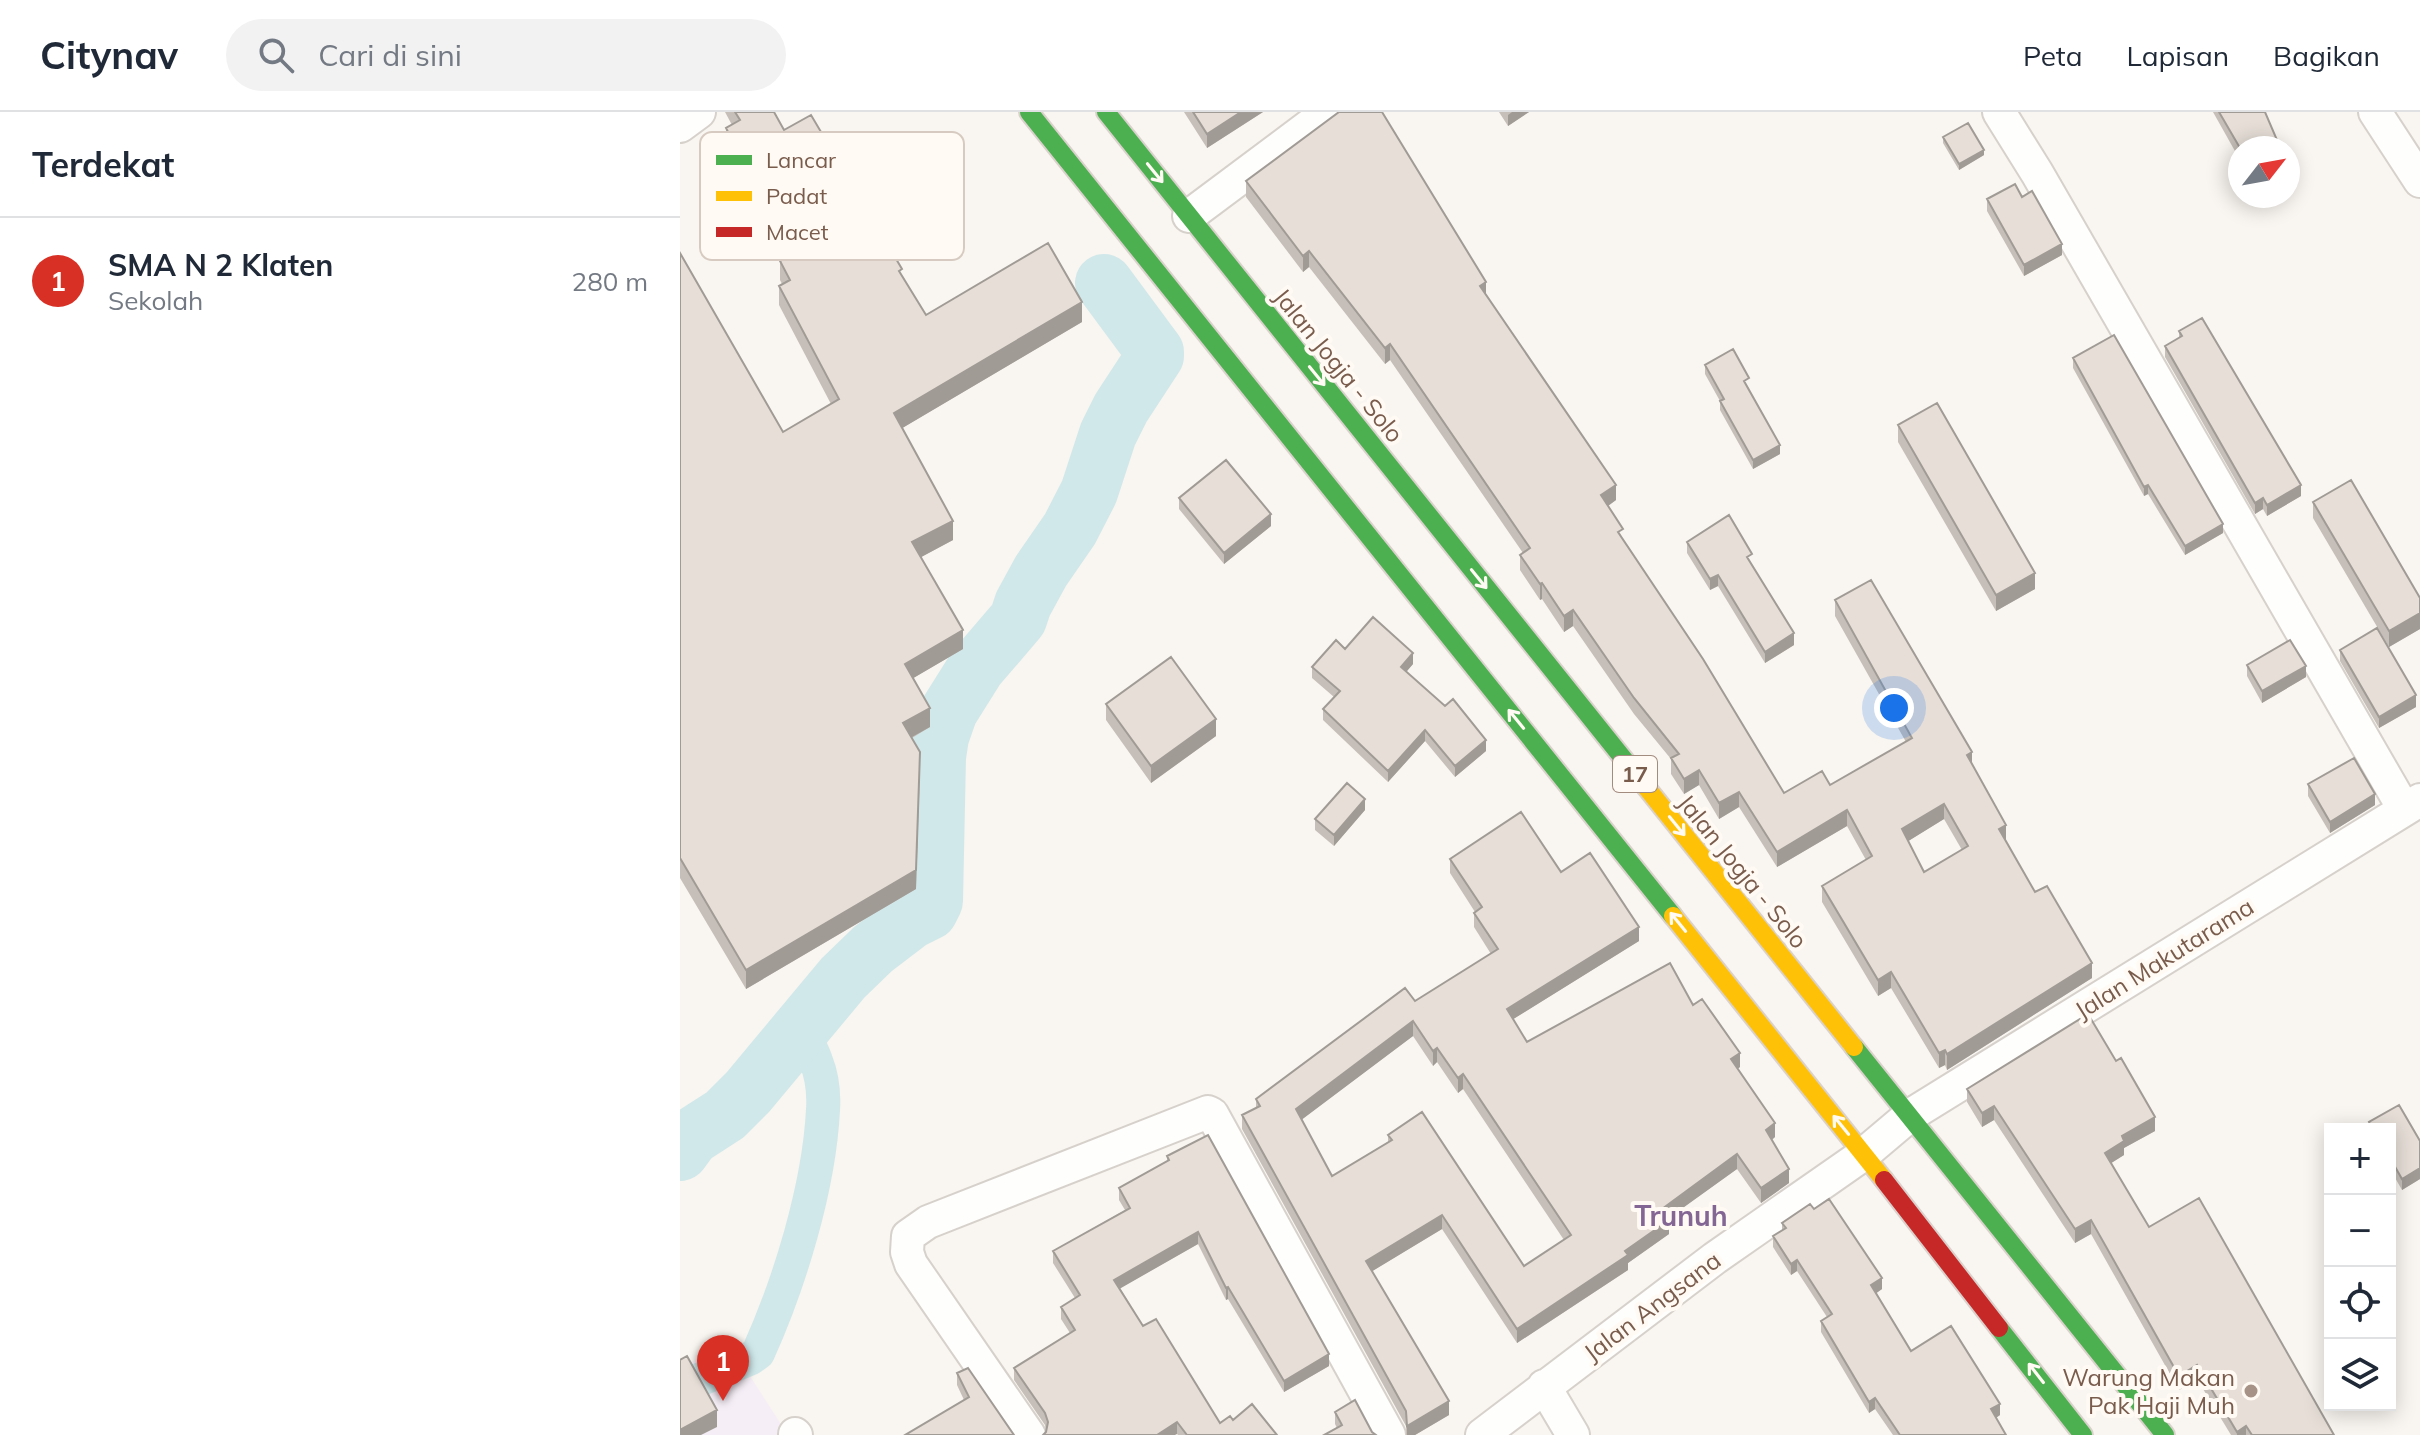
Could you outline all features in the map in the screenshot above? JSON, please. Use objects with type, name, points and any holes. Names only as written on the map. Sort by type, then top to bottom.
[{"type":"highway","name":"17","points":[[1029,112],[1864,1154],[2083,1435]]},
{"type":"highway","name":"Jalan Jogja - Solo","points":[[1106,112],[2165,1435]]},
{"type":"street","points":[[680,126],[699,112]]},
{"type":"street","points":[[1189,216],[1328,112]]},
{"type":"street","points":[[1999,112],[2412,805]]},
{"type":"street","points":[[2375,112],[2420,181]]},
{"type":"street","name":"Jalan Makutarama","points":[[1864,1154],[1909,1116],[2412,805]]},
{"type":"street","points":[[1029,1435],[911,1264],[907,1252],[908,1236],[928,1222],[1208,1112],[1212,1114],[1389,1435]]},
{"type":"street","name":"Jalan Angsana","points":[[1482,1435],[1715,1258],[1864,1154]]},
{"type":"street","points":[[1544,1386],[1573,1435]]},
{"type":"shaded area","points":[[730,1345],[788,1435],[680,1435],[680,1367]]},
{"type":"building","points":[[735,112],[774,112],[784,130],[811,115],[821,132],[728,132],[726,128],[740,120]]},
{"type":"building","points":[[1193,112],[1241,112],[1207,134]]},
{"type":"building","points":[[1339,112],[1382,112],[1486,282],[1480,286],[1616,485],[1601,495],[1623,529],[1618,532],[1703,659],[1784,793],[1822,771],[1830,785],[1912,738],[1835,600],[1871,580],[1972,752],[1967,755],[2006,825],[1999,829],[2035,892],[2047,886],[2092,963],[1947,1054],[1945,1050],[1939,1053],[1891,972],[1878,980],[1822,886],[1872,856],[1847,810],[1777,852],[1739,792],[1719,803],[1699,770],[1684,779],[1671,758],[1679,754],[1634,698],[1573,610],[1564,616],[1520,555],[1530,548],[1390,344],[1385,348],[1309,251],[1303,256],[1246,181]],"holes":[[[1944,804],[1968,846],[1924,872],[1902,829]]]},
{"type":"building","points":[[2219,112],[2265,112],[2275,136],[2233,136]]},
{"type":"building","points":[[1968,123],[1984,150],[1959,164],[1943,137]]},
{"type":"building","points":[[2015,184],[2022,197],[2032,191],[2062,244],[2024,265],[1987,199]]},
{"type":"building","points":[[1048,243],[1082,302],[894,413],[953,521],[912,542],[963,630],[905,664],[930,708],[903,723],[920,752],[916,870],[746,970],[680,858],[680,253],[783,432],[839,399],[779,286],[790,280],[780,261],[897,260],[902,269],[899,271],[926,315]]},
{"type":"building","points":[[2202,318],[2301,485],[2267,505],[2263,498],[2255,503],[2165,346],[2182,336],[2179,331]]},
{"type":"building","points":[[2114,335],[2223,524],[2185,546],[2148,485],[2144,487],[2073,358]]},
{"type":"building","points":[[1733,349],[1749,378],[1744,381],[1780,445],[1753,460],[1720,401],[1724,399],[1705,365]]},
{"type":"building","points":[[1937,403],[2035,573],[1996,595],[1898,425]]},
{"type":"building","points":[[1226,460],[1271,514],[1224,553],[1179,498]]},
{"type":"building","points":[[2351,480],[2420,598],[2420,613],[2389,631],[2313,502]]},
{"type":"building","points":[[1729,515],[1752,554],[1747,557],[1794,633],[1765,652],[1718,575],[1710,579],[1687,542]]},
{"type":"building","points":[[1373,617],[1413,653],[1401,667],[1445,706],[1453,699],[1486,740],[1455,766],[1425,730],[1388,771],[1323,709],[1340,691],[1312,667],[1336,640],[1345,649]]},
{"type":"building","points":[[2377,628],[2416,695],[2379,717],[2340,650]]},
{"type":"building","points":[[2290,640],[2306,666],[2262,691],[2247,665]]},
{"type":"building","points":[[1171,657],[1216,719],[1151,766],[1106,704]]},
{"type":"building","points":[[2354,758],[2375,794],[2330,822],[2308,784]]},
{"type":"building","points":[[1347,783],[1365,799],[1334,835],[1315,819]]},
{"type":"building","points":[[1521,812],[1561,872],[1590,853],[1639,927],[1507,1009],[1527,1042],[1670,963],[1693,1005],[1702,999],[1740,1053],[1731,1059],[1775,1123],[1766,1130],[1789,1169],[1761,1188],[1737,1154],[1662,1209],[1669,1220],[1625,1251],[1628,1255],[1517,1329],[1442,1215],[1366,1261],[1449,1401],[1407,1426],[1406,1411],[1242,1115],[1260,1106],[1256,1099],[1405,988],[1415,1001],[1498,949],[1474,913],[1482,907],[1450,859]],"holes":[[[1413,1021],[1433,1051],[1437,1048],[1458,1078],[1463,1074],[1571,1235],[1524,1266],[1422,1112],[1388,1135],[1392,1140],[1332,1176],[1296,1109]]]},
{"type":"building","points":[[2088,1014],[2116,1061],[2121,1058],[2155,1117],[2122,1136],[2124,1141],[2105,1153],[2149,1227],[2199,1198],[2334,1435],[2252,1435],[2246,1426],[2237,1432],[2197,1365],[2179,1376],[2091,1220],[2075,1229],[1994,1106],[1982,1113],[1967,1089]]},
{"type":"building","points":[[2399,1105],[2420,1141],[2420,1168],[2402,1179],[2396,1168],[2396,1123],[2369,1122]]},
{"type":"building","points":[[1208,1135],[1329,1354],[1284,1381],[1226,1288],[1198,1232],[1114,1280],[1143,1326],[1156,1319],[1220,1423],[1230,1416],[1233,1420],[1252,1404],[1277,1435],[1187,1435],[1177,1422],[1157,1435],[1043,1435],[1048,1422],[1045,1413],[1014,1368],[1075,1330],[1061,1307],[1080,1295],[1053,1251],[1130,1208],[1119,1188],[1169,1160],[1167,1156]]},
{"type":"building","points":[[1829,1199],[1882,1278],[1871,1285],[1911,1351],[1951,1326],[2000,1404],[1991,1409],[2006,1435],[1900,1435],[1875,1398],[1869,1402],[1821,1321],[1832,1314],[1797,1260],[1791,1264],[1773,1236],[1786,1228],[1782,1223],[1810,1204],[1814,1209]]},
{"type":"building","points":[[687,1356],[717,1410],[680,1430],[680,1360]]},
{"type":"building","points":[[968,1368],[1014,1435],[905,1435],[969,1397],[957,1373]]},
{"type":"building","points":[[1355,1400],[1376,1435],[1324,1435],[1342,1425],[1335,1412]]},
{"type":"waterway","points":[[680,1152],[691,1137],[725,1115],[748,1092],[843,978],[873,949],[911,920],[929,911],[934,901],[937,757],[949,711],[976,668],[1018,619],[1041,571],[1070,529],[1089,492],[1108,434],[1121,408],[1155,356],[1104,283]]},
{"type":"waterway","points":[[680,1388],[758,1353],[792,1265],[816,1170],[823,1104],[818,1067],[807,1038],[807,1021]]},
{"type":"traffic: fast","points":[[1029,112],[1673,916]]},
{"type":"traffic: fast","points":[[1106,112],[1646,787]]},
{"type":"traffic: fast","points":[[1854,1047],[2165,1435]]},
{"type":"traffic: fast","points":[[1999,1328],[2083,1435]]},
{"type":"traffic: slow","points":[[1646,787],[1854,1047]]},
{"type":"traffic: slow","points":[[1673,916],[1884,1180]]},
{"type":"traffic: jam","points":[[1884,1180],[1999,1328]]},
{"type":"place","name":"Warung Makan Pak Haji Muh","points":[[2251,1391]]},
{"type":"place","name":"SMA N 2 Klaten","points":[[723,1401]]},
{"type":"district","name":"Trunuh","points":[[1681,1215]]}]
